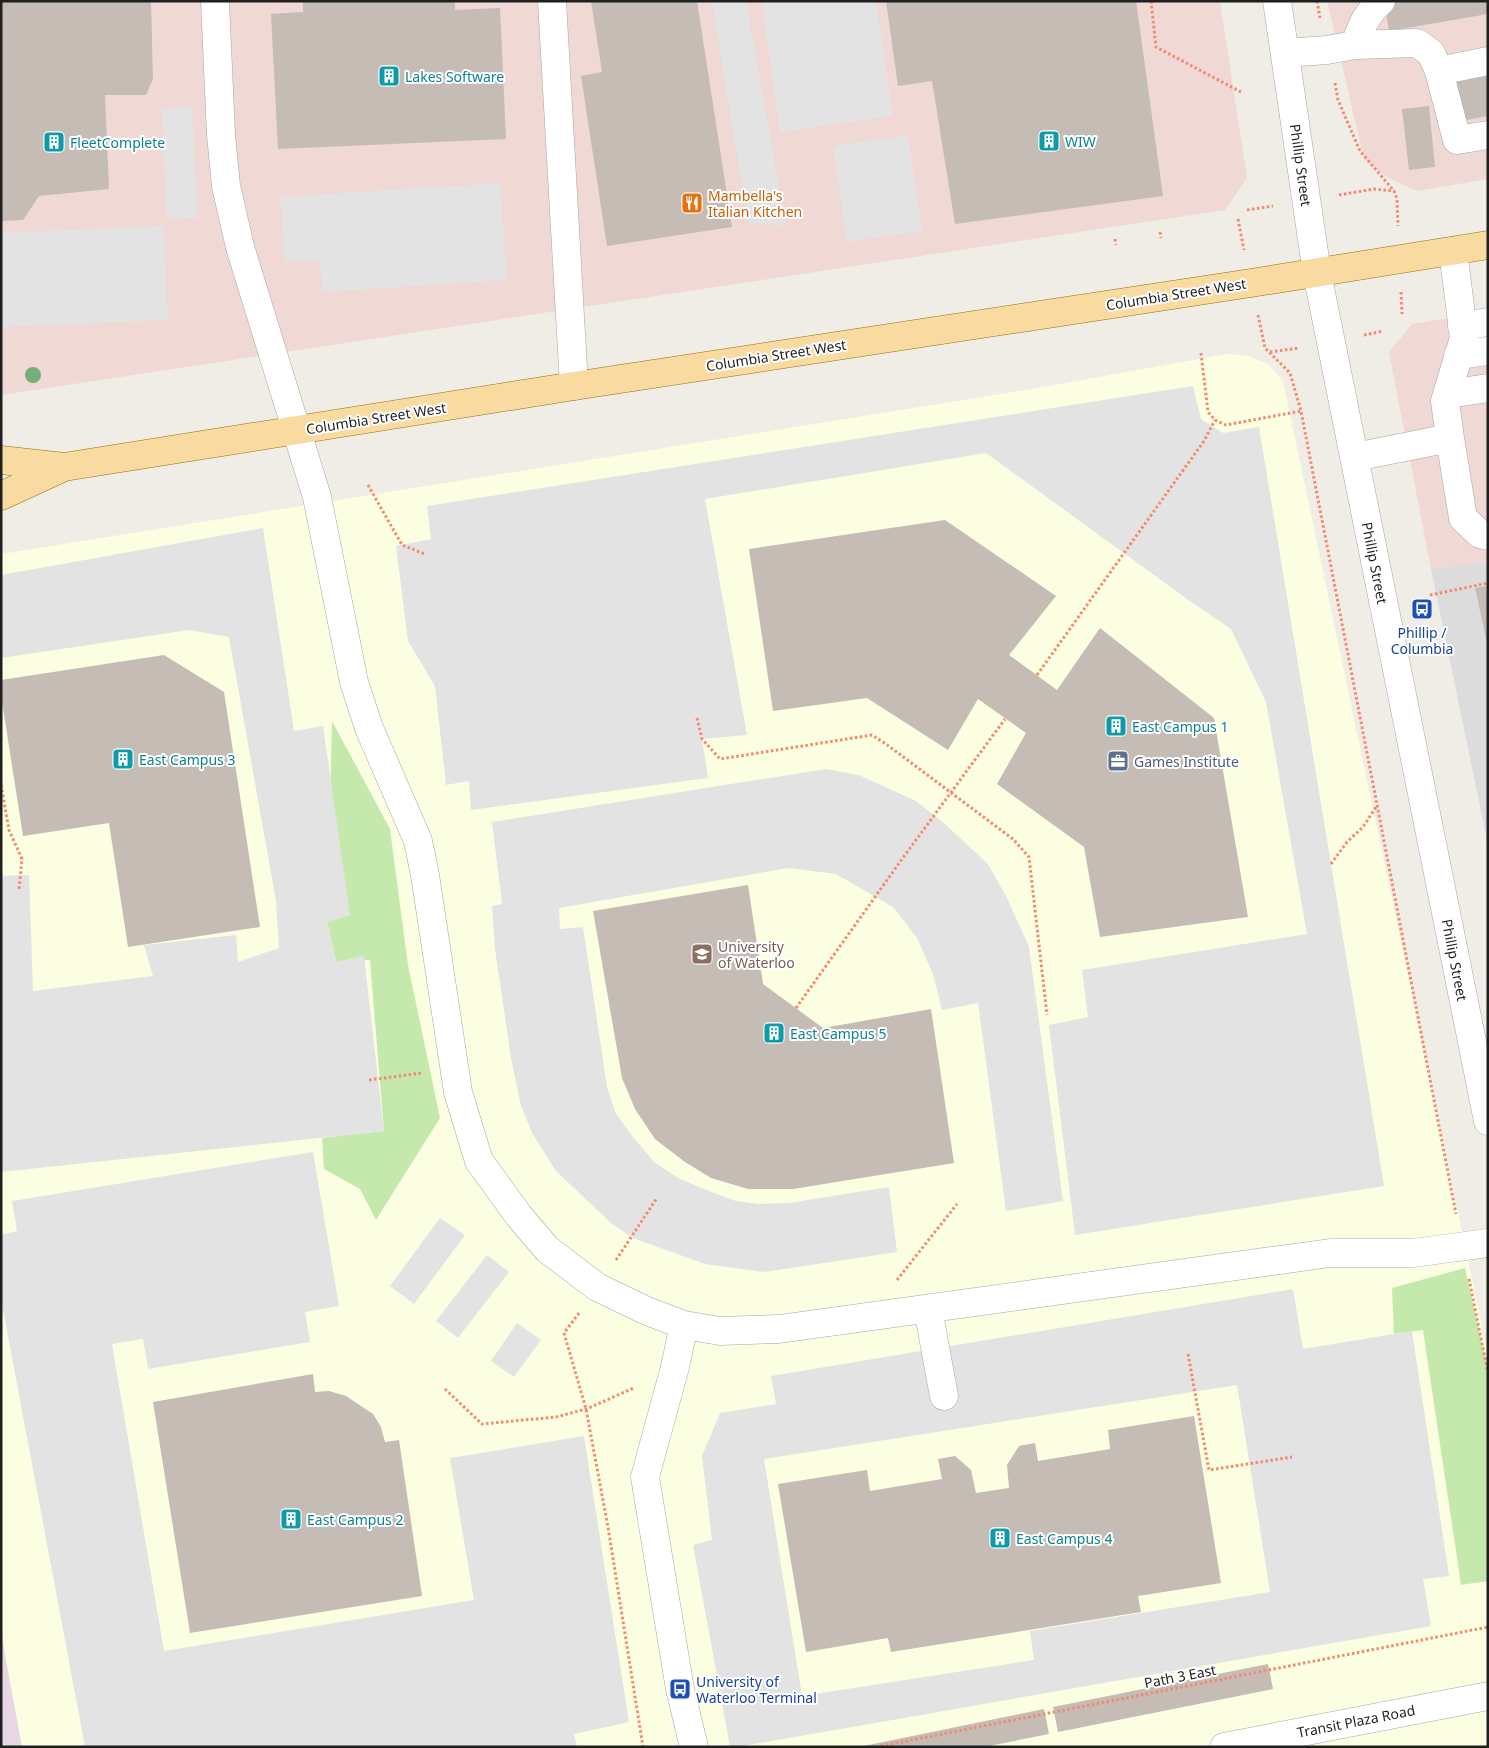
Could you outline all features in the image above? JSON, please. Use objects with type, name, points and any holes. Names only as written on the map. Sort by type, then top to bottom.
[{"type":"main road","name":"Columbia Street West","points":[[1,460],[64,467],[1488,245]]},
{"type":"main road","name":"Columbia Street West","points":[[1,496],[64,467]]},
{"type":"street","points":[[215,1],[221,135],[226,186],[240,247],[317,497],[354,682],[369,728],[418,841],[458,1092],[480,1161],[518,1216],[547,1249],[597,1287],[647,1311],[684,1325],[720,1331],[779,1329],[1330,1253],[1413,1254],[1475,1245]]},
{"type":"street","points":[[552,1],[574,386]]},
{"type":"street","name":"Phillip Street","points":[[1277,1],[1317,272],[1488,1122]]},
{"type":"street","points":[[1355,45],[1366,18],[1381,1]]},
{"type":"street","points":[[1285,53],[1328,50],[1355,45],[1416,43],[1431,53],[1439,71],[1457,140],[1488,135]]},
{"type":"street","points":[[1439,71],[1488,61]]},
{"type":"street","points":[[1453,251],[1475,324],[1464,338],[1445,401],[1450,438],[1480,534],[1488,536]]},
{"type":"street","points":[[1458,355],[1488,351]]},
{"type":"street","points":[[1448,394],[1488,388]]},
{"type":"street","points":[[1355,457],[1450,438]]},
{"type":"street","points":[[928,1308],[944,1396]]},
{"type":"street","points":[[684,1325],[675,1367],[645,1477],[680,1689],[694,1747]]},
{"type":"street","name":"Transit Plaza Road","points":[[1224,1747],[1488,1696]]},
{"type":"path","points":[[1151,1],[1156,46],[1241,92]]},
{"type":"path","points":[[1360,151],[1394,191],[1396,199]]},
{"type":"path","points":[[1374,189],[1394,191]]},
{"type":"path","points":[[1160,232],[1161,238]]},
{"type":"path","points":[[1115,239],[1116,246]]},
{"type":"path","points":[[1265,348],[1290,373],[1301,411],[1376,806],[1475,1245],[1488,1373]]},
{"type":"path","points":[[1202,352],[1208,412],[1215,420],[1226,425],[1301,411]]},
{"type":"path","points":[[1269,352],[1274,352]]},
{"type":"path","points":[[1036,675],[1204,441],[1215,420]]},
{"type":"path","points":[[368,485],[402,545],[425,554]]},
{"type":"path","points":[[1430,594],[1488,583]]},
{"type":"path","points":[[697,718],[702,739],[720,759],[872,735],[1013,839],[1029,857],[1047,1015]]},
{"type":"path","points":[[796,1008],[1005,718]]},
{"type":"path","points":[[1,785],[9,830],[22,859],[19,889]]},
{"type":"path","points":[[1331,864],[1347,842],[1363,827],[1376,806]]},
{"type":"path","points":[[370,1080],[454,1068]]},
{"type":"path","points":[[614,1262],[657,1198]]},
{"type":"path","points":[[867,1317],[957,1204]]},
{"type":"path","points":[[583,1306],[564,1333],[586,1409],[608,1527],[643,1747]]},
{"type":"path","points":[[1188,1354],[1209,1470],[1292,1457]]},
{"type":"path","points":[[445,1389],[482,1424],[556,1417],[586,1409],[641,1386]]},
{"type":"path","name":"Path 3 East","points":[[876,1747],[1488,1626]]},
{"type":"shaded area","points":[[1,1],[1220,1],[1247,178],[1225,210],[1,395]]},
{"type":"shaded area","points":[[712,1],[746,1],[786,226],[748,223]]},
{"type":"shaded area","points":[[762,1],[876,1],[893,116],[780,132]]},
{"type":"shaded area","points":[[1327,1],[1488,1],[1488,179],[1417,191],[1383,175],[1364,159]]},
{"type":"shaded area","points":[[192,107],[197,218],[167,219],[162,109]]},
{"type":"shaded area","points":[[908,135],[922,231],[847,242],[833,146]]},
{"type":"shaded area","points":[[500,183],[507,280],[322,292],[320,260],[285,262],[280,197]]},
{"type":"shaded area","points":[[163,226],[168,320],[1,327],[1,233]]},
{"type":"shaded area","points":[[1488,312],[1488,561],[1431,569],[1389,352],[1412,324]]},
{"type":"shaded area","name":"University of Waterloo","points":[[1227,354],[1249,356],[1269,365],[1283,381],[1488,1355],[1488,1747],[22,1747],[1,1632],[1,554],[1026,390]]},
{"type":"shaded area","points":[[1193,386],[1201,419],[1223,433],[1259,427],[1384,1186],[1075,1235],[1049,1025],[1088,1017],[1082,970],[1307,934],[1266,702],[1231,629],[986,453],[705,499],[747,735],[702,739],[708,778],[471,810],[469,781],[446,785],[435,686],[408,641],[396,546],[431,539],[427,506]]},
{"type":"shaded area","points":[[263,528],[294,731],[323,726],[350,915],[327,922],[336,962],[364,956],[384,1131],[1,1172],[1,876],[29,875],[33,991],[153,976],[144,945],[236,935],[238,962],[279,948],[276,901],[229,637],[189,630],[1,658],[1,575]]},
{"type":"shaded area","points":[[1488,561],[1488,845],[1431,569]]},
{"type":"shaded area","points":[[826,769],[859,775],[916,801],[945,824],[988,864],[1007,898],[1029,947],[1063,1201],[1006,1211],[978,1003],[942,1010],[933,974],[917,938],[893,907],[836,874],[788,868],[559,908],[560,929],[583,927],[607,1087],[616,1114],[654,1162],[678,1178],[714,1193],[736,1201],[758,1204],[789,1203],[889,1187],[897,1252],[764,1272],[705,1264],[633,1238],[611,1223],[556,1171],[532,1133],[521,1106],[511,1058],[495,949],[492,906],[502,904],[492,822]]},
{"type":"shaded area","points":[[313,1152],[339,1306],[305,1312],[310,1342],[148,1369],[143,1339],[112,1344],[164,1651],[474,1600],[450,1458],[584,1436],[629,1722],[574,1734],[577,1747],[85,1747],[1,1299],[1,1235],[17,1231],[12,1201]]},
{"type":"shaded area","points":[[440,1218],[465,1235],[414,1304],[390,1286]]},
{"type":"shaded area","points":[[487,1255],[509,1272],[458,1338],[436,1321]]},
{"type":"shaded area","points":[[1293,1289],[1303,1349],[1412,1331],[1449,1576],[1423,1579],[1431,1626],[730,1747],[693,1545],[712,1540],[702,1456],[720,1413],[776,1404],[771,1376]],"holes":[[[1237,1385],[1270,1592],[1030,1631],[1034,1660],[802,1696],[764,1459]]]},
{"type":"shaded area","points":[[517,1323],[541,1340],[514,1377],[491,1361]]},
{"type":"shaded area","points":[[1,1632],[22,1747],[1,1747]]},
{"type":"green space","points":[[332,721],[390,829],[408,965],[440,1118],[376,1220],[360,1189],[324,1169],[322,1138],[384,1131],[370,960],[336,962],[327,921]]},
{"type":"green space","points":[[1465,1268],[1488,1370],[1488,1581],[1461,1585],[1423,1330],[1394,1334],[1392,1288]]},
{"type":"building","name":"FleetComplete","points":[[1,1],[151,1],[153,79],[146,95],[105,95],[109,189],[39,196],[23,220],[1,221]]},
{"type":"building","name":"Lakes Software","points":[[303,1],[455,1],[455,10],[500,8],[506,139],[278,149],[271,14],[303,12]]},
{"type":"building","points":[[591,1],[697,1],[732,227],[607,246],[581,76],[602,72]]},
{"type":"building","name":"WIW","points":[[886,1],[1136,1],[1163,196],[955,224],[932,81],[898,86]]},
{"type":"building","points":[[1384,1],[1488,1],[1488,14],[1389,31]]},
{"type":"building","points":[[1488,76],[1488,116],[1461,121],[1455,82]]},
{"type":"building","points":[[1429,106],[1435,167],[1409,170],[1402,109]]},
{"type":"building","name":"East Campus 1","points":[[945,520],[1056,596],[1009,655],[1057,690],[1100,628],[1214,718],[1248,917],[1100,937],[1084,847],[997,784],[1026,733],[978,699],[948,750],[867,698],[773,711],[749,549]]},
{"type":"building","points":[[1488,586],[1488,643],[1487,643],[1475,588]]},
{"type":"building","name":"East Campus 3","points":[[164,655],[224,692],[260,927],[128,947],[109,823],[23,836],[1,695],[1,680]]},
{"type":"building","name":"East Campus 5","points":[[748,885],[763,984],[823,1028],[931,1009],[954,1163],[793,1189],[748,1189],[711,1178],[685,1162],[655,1139],[635,1109],[622,1078],[593,911]]},
{"type":"building","name":"East Campus 2","points":[[313,1374],[315,1392],[329,1391],[346,1396],[373,1414],[381,1427],[385,1442],[399,1440],[422,1596],[190,1633],[153,1402]]},
{"type":"building","name":"East Campus 4","points":[[1194,1416],[1221,1583],[1138,1596],[1141,1612],[891,1652],[888,1638],[806,1652],[778,1484],[867,1470],[870,1491],[942,1479],[938,1459],[955,1456],[971,1470],[976,1493],[1009,1488],[1007,1465],[1019,1446],[1035,1443],[1038,1461],[1110,1449],[1108,1430]]},
{"type":"building","points":[[1268,1664],[1273,1689],[1058,1732],[1053,1707]]},
{"type":"building","points":[[1044,1709],[1049,1734],[984,1747],[859,1747]]},
{"type":"place","name":"Lakes Software","points":[[389,76]]},
{"type":"place","name":"WIW","points":[[1049,141]]},
{"type":"place","name":"FleetComplete","points":[[54,142]]},
{"type":"place","name":"Mambella's Italian Kitchen","points":[[692,203]]},
{"type":"place","name":"Phillip / Columbia","points":[[1422,609]]},
{"type":"place","name":"East Campus 1","points":[[1116,726]]},
{"type":"place","name":"East Campus 3","points":[[123,759]]},
{"type":"place","name":"Games Institute","points":[[1118,761]]},
{"type":"place","name":"University of Waterloo","points":[[702,954]]},
{"type":"place","name":"East Campus 5","points":[[774,1033]]},
{"type":"place","name":"East Campus 2","points":[[291,1519]]},
{"type":"place","name":"East Campus 4","points":[[1000,1538]]},
{"type":"place","name":"University of Waterloo Terminal","points":[[680,1689]]}]
